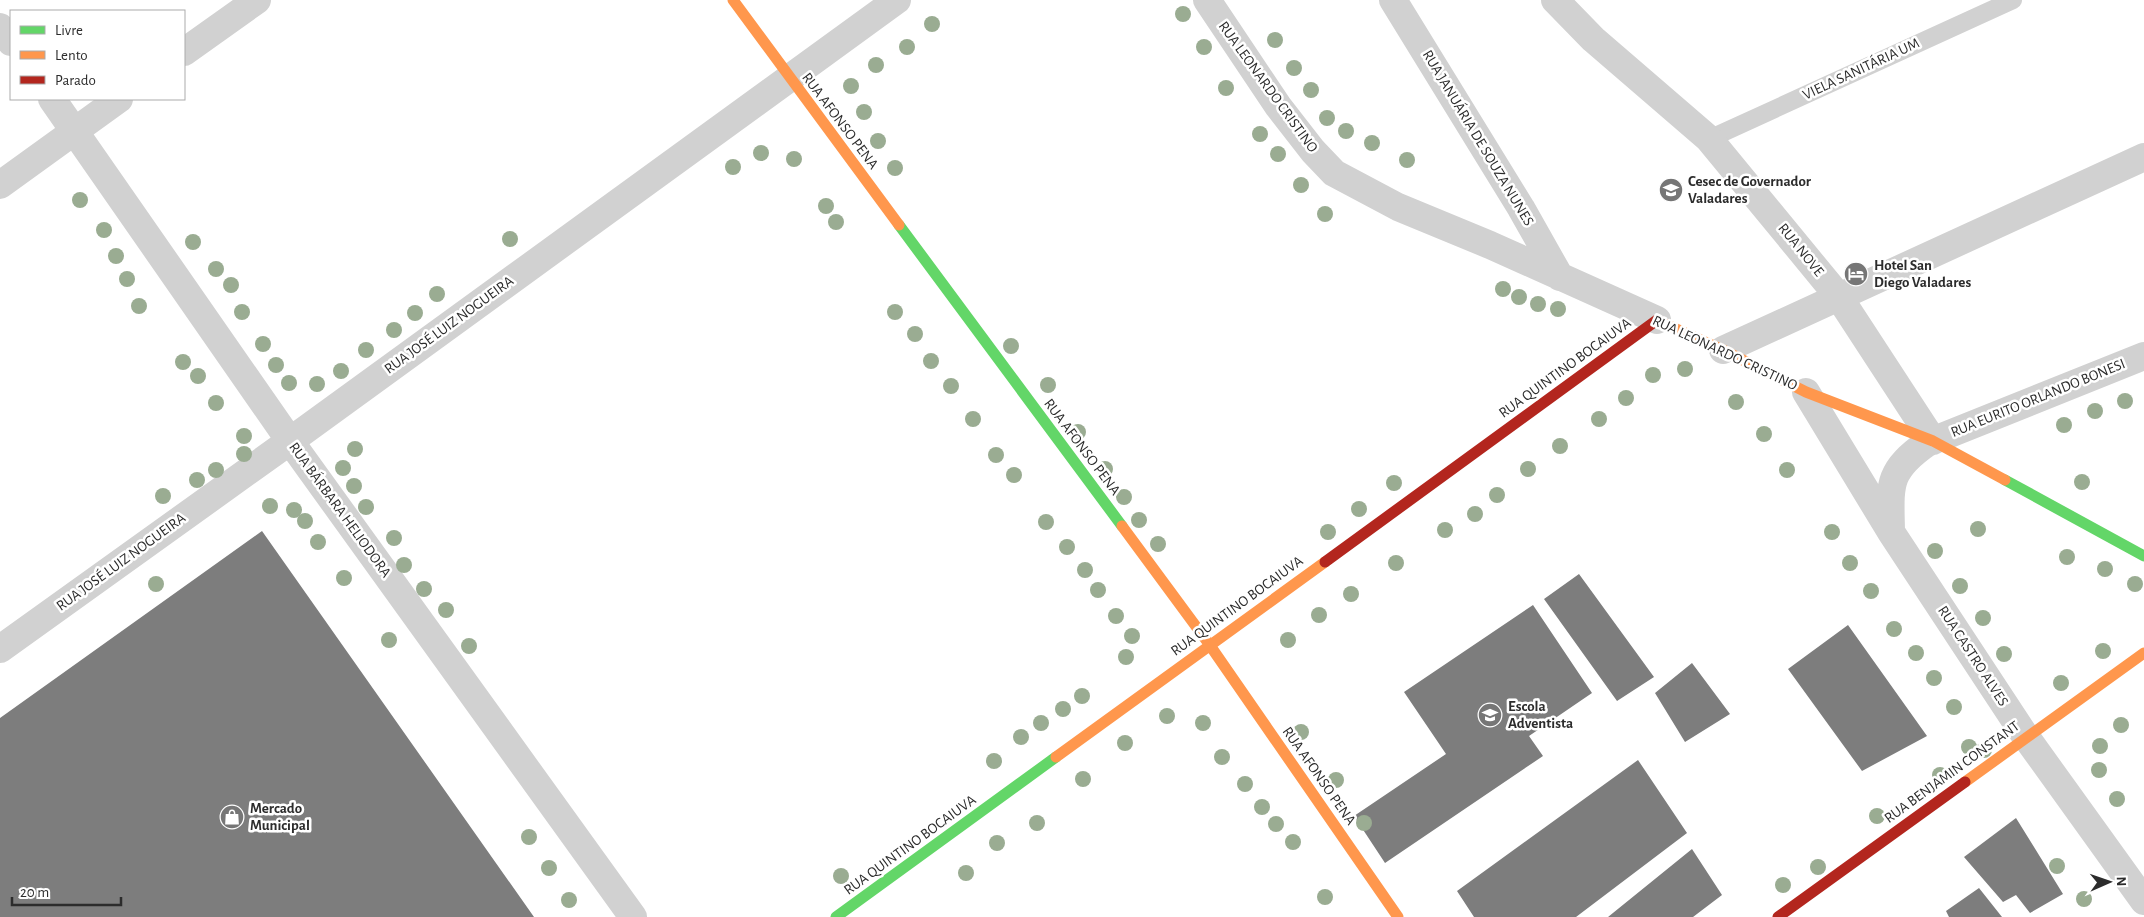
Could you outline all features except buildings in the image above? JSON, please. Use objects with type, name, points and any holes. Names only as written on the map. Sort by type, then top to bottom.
[{"type":"street","points":[[185,51],[257,0]]},
{"type":"street","name":"RUA AFONSO PENA","points":[[733,0],[1209,644],[1398,917]]},
{"type":"street","name":"RUA JOSÉ LUIZ NOGUEIRA","points":[[0,649],[897,0]]},
{"type":"street","name":"RUA LEONARDO CRISTINO","points":[[1207,0],[1278,106],[1313,151],[1334,173],[1398,207],[1657,320],[1723,350],[1806,392],[1933,441],[2144,556]]},
{"type":"street","name":"RUA JANUÁRIA DE SOUZA NUNES","points":[[1393,0],[1521,208],[1560,277]]},
{"type":"street","name":"RUA NOVE","points":[[1555,0],[1593,38],[1709,139],[1839,297],[1933,441]]},
{"type":"street","points":[[0,26],[10,41]]},
{"type":"street","name":"RUA BÁRBARA HELIODORA","points":[[53,100],[290,441],[633,917]]},
{"type":"street","points":[[0,185],[118,100]]},
{"type":"street","points":[[1723,350],[2144,158]]},
{"type":"street","name":"RUA QUINTINO BOCAIUVA","points":[[836,917],[1657,320]]},
{"type":"street","name":"RUA EURITO ORLANDO BONESI","points":[[1933,441],[2144,356]]},
{"type":"street","name":"RUA CASTRO ALVES","points":[[1806,392],[1891,532],[2026,737],[2144,901]]},
{"type":"street","points":[[1891,532],[1890,492],[1892,482],[1904,460],[1927,443],[1933,441]]},
{"type":"street","name":"RUA BENJAMIN CONSTANT","points":[[1778,917],[2144,653]]},
{"type":"lane","name":"VIELA SANITÁRIA UM","points":[[1709,139],[2013,0]]},
{"type":"traffic: fast","points":[[899,225],[1122,526]]},
{"type":"traffic: fast","points":[[2005,480],[2144,556]]},
{"type":"traffic: fast","points":[[836,917],[1056,757]]},
{"type":"traffic: slow","points":[[733,0],[899,225]]},
{"type":"traffic: slow","points":[[1663,323],[1723,350],[1806,392],[1933,441],[2005,480]]},
{"type":"traffic: slow","points":[[1122,526],[1209,644],[1398,917]]},
{"type":"traffic: slow","points":[[1056,757],[1325,562]]},
{"type":"traffic: slow","points":[[1965,782],[2144,653]]},
{"type":"traffic: jam","points":[[1325,562],[1657,320],[1663,323]]},
{"type":"traffic: jam","points":[[1778,917],[1965,782]]},
{"type":"place","name":"Cesec de Governador Valadares","points":[[1671,190]]},
{"type":"place","name":"Hotel San Diego Valadares","points":[[1856,274]]},
{"type":"place","name":"Escola Adventista","points":[[1490,715]]},
{"type":"place","name":"Mercado Municipal","points":[[232,817]]}]
